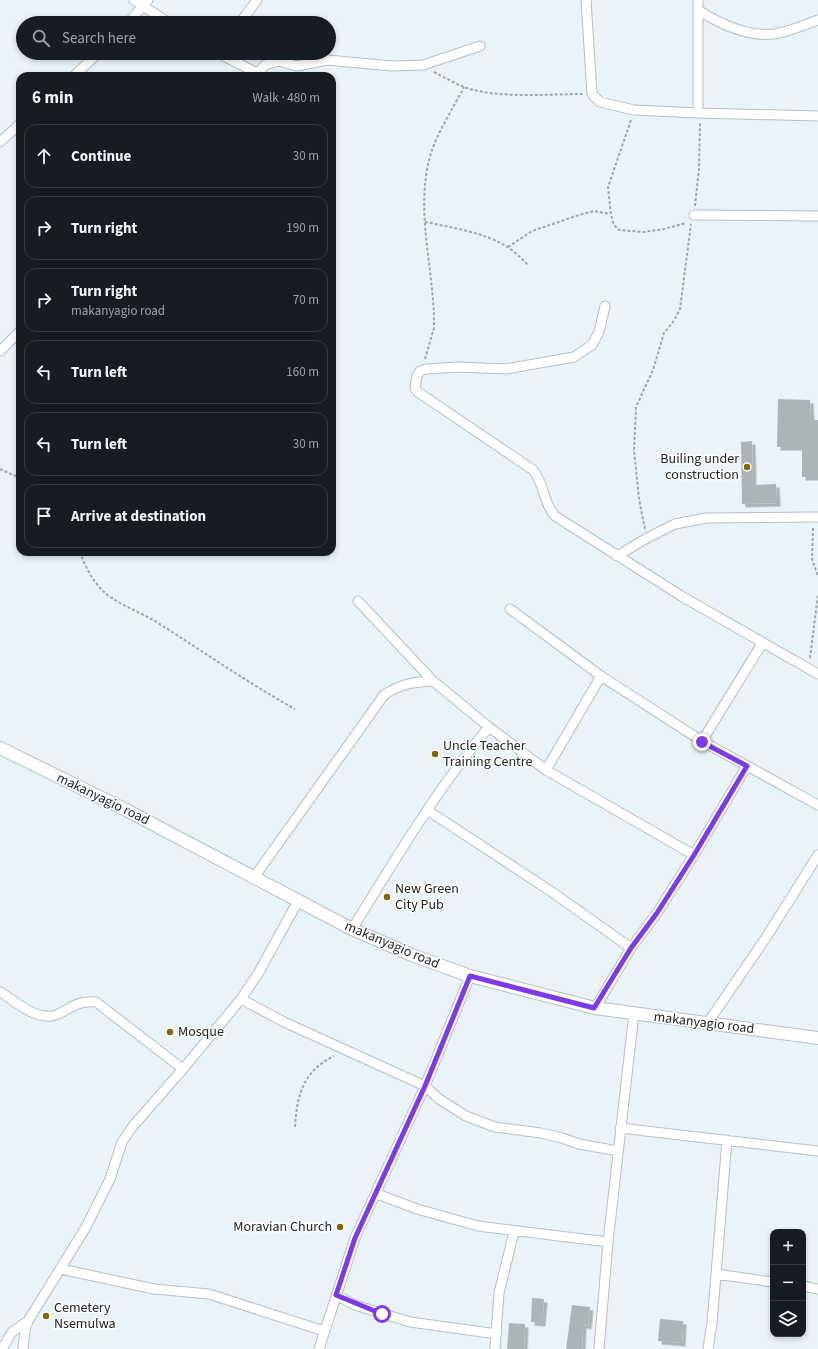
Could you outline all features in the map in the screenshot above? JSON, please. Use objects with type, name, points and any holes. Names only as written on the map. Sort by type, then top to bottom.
[{"type":"street","points":[[134,0],[145,3],[161,16]]},
{"type":"street","points":[[245,16],[257,0]]},
{"type":"street","points":[[586,0],[592,94],[600,102],[634,110],[699,114],[818,116]]},
{"type":"street","points":[[698,0],[699,114]]},
{"type":"street","points":[[134,16],[145,3]]},
{"type":"street","points":[[698,10],[714,20],[739,30],[755,33],[773,34],[818,20]]},
{"type":"street","points":[[258,72],[265,65],[278,61],[297,66],[327,60],[392,66],[423,65],[480,46]]},
{"type":"street","points":[[78,72],[91,60]]},
{"type":"street","points":[[231,60],[252,72]]},
{"type":"street","points":[[0,142],[16,128]]},
{"type":"street","points":[[694,215],[818,216]]},
{"type":"street","points":[[605,306],[599,332],[592,345],[574,357],[506,369],[458,367],[420,371],[414,383],[415,388],[418,392],[533,470],[541,483],[545,503],[555,516],[617,556],[818,674]]},
{"type":"street","points":[[0,351],[16,336]]},
{"type":"street","points":[[617,556],[647,538],[675,524],[706,518],[816,517]]},
{"type":"street","points":[[358,601],[432,680],[489,727],[546,770],[694,855]]},
{"type":"street","points":[[510,610],[601,676],[702,742],[818,804]]},
{"type":"street","points":[[702,742],[763,642]]},
{"type":"street","points":[[546,770],[601,676]]},
{"type":"street","points":[[255,876],[384,695],[397,686],[411,682],[432,680]]},
{"type":"street","points":[[352,929],[458,763],[489,727]]},
{"type":"street","name":"makanyagio road","points":[[0,748],[255,876],[298,901],[352,929],[412,955],[470,976],[594,1008],[818,1038]]},
{"type":"street","points":[[594,1008],[631,948],[657,913],[694,855],[747,766]]},
{"type":"street","points":[[427,810],[552,892],[631,948]]},
{"type":"street","points":[[707,1024],[767,936],[818,856]]},
{"type":"street","points":[[23,1349],[25,1330],[28,1321],[62,1269],[86,1227],[110,1179],[122,1142],[133,1126],[183,1070],[241,999],[259,972],[298,901]]},
{"type":"street","points":[[319,1349],[355,1238],[377,1194],[425,1086],[470,976]]},
{"type":"street","points":[[0,992],[26,1010],[46,1016],[58,1014],[78,1003],[96,1002],[183,1070]]},
{"type":"street","points":[[241,999],[284,1022],[348,1049],[425,1086],[439,1099],[466,1116],[494,1127],[541,1133],[579,1144],[618,1151]]},
{"type":"street","points":[[599,1349],[608,1242],[634,1013]]},
{"type":"street","points":[[620,1128],[818,1151]]},
{"type":"street","points":[[708,1349],[727,1140]]},
{"type":"street","points":[[377,1194],[417,1209],[478,1226],[514,1232],[608,1242]]},
{"type":"street","points":[[495,1349],[500,1293],[514,1232]]},
{"type":"street","points":[[62,1269],[154,1289],[209,1294],[324,1331]]},
{"type":"street","points":[[716,1274],[770,1282]]},
{"type":"street","points":[[806,1287],[818,1289]]},
{"type":"street","points":[[336,1295],[355,1305],[410,1322],[496,1334]]},
{"type":"street","points":[[2,1349],[12,1332],[28,1321]]},
{"type":"path","points":[[423,65],[464,87],[483,91],[524,95],[592,94]]},
{"type":"path","points":[[420,371],[431,340],[434,316],[425,222],[426,171],[432,151],[464,87]]},
{"type":"path","points":[[634,110],[608,187],[611,215],[614,225],[619,230],[643,232],[664,229],[691,221],[680,309],[674,322],[664,333],[653,370],[636,407],[634,450],[639,498],[647,538]]},
{"type":"path","points":[[694,215],[699,169],[699,114]]},
{"type":"path","points":[[508,247],[532,231],[579,215],[594,212],[611,215]]},
{"type":"path","points":[[425,222],[454,228],[508,247],[528,265]]},
{"type":"path","points":[[0,469],[16,476]]},
{"type":"path","points":[[816,517],[812,559],[818,576]]},
{"type":"path","points":[[82,556],[89,574],[103,591],[119,602],[140,612],[257,688],[295,709]]},
{"type":"path","points":[[809,669],[818,595]]},
{"type":"path","points":[[295,1127],[296,1106],[303,1087],[312,1071],[327,1060],[348,1049]]},
{"type":"building","points":[[778,399],[810,400],[811,420],[818,420],[818,477],[802,477],[802,447],[777,447]]},
{"type":"building","name":"Builing under construction","points":[[752,441],[753,485],[776,484],[777,503],[742,504],[741,442]]},
{"type":"building","points":[[532,1298],[544,1299],[542,1323],[531,1322]]},
{"type":"building","points":[[572,1305],[590,1307],[588,1326],[583,1325],[582,1349],[566,1349]]},
{"type":"building","points":[[660,1319],[683,1321],[682,1343],[658,1341]]},
{"type":"building","points":[[509,1323],[525,1324],[524,1349],[507,1349]]},
{"type":"place","name":"Builing under construction","points":[[747,467]]},
{"type":"place","name":"Uncle Teacher Training Centre","points":[[435,754]]},
{"type":"place","name":"New Green City Pub","points":[[387,897]]},
{"type":"place","name":"Mosque","points":[[170,1032]]},
{"type":"place","name":"Moravian Church","points":[[340,1227]]},
{"type":"place","name":"Cemetery Nsemulwa","points":[[46,1316]]},
{"type":"route","points":[[382,1314],[355,1305],[336,1295],[355,1238],[377,1194],[425,1086],[470,976],[594,1008],[631,948],[657,913],[694,855],[747,766],[702,742]]}]
